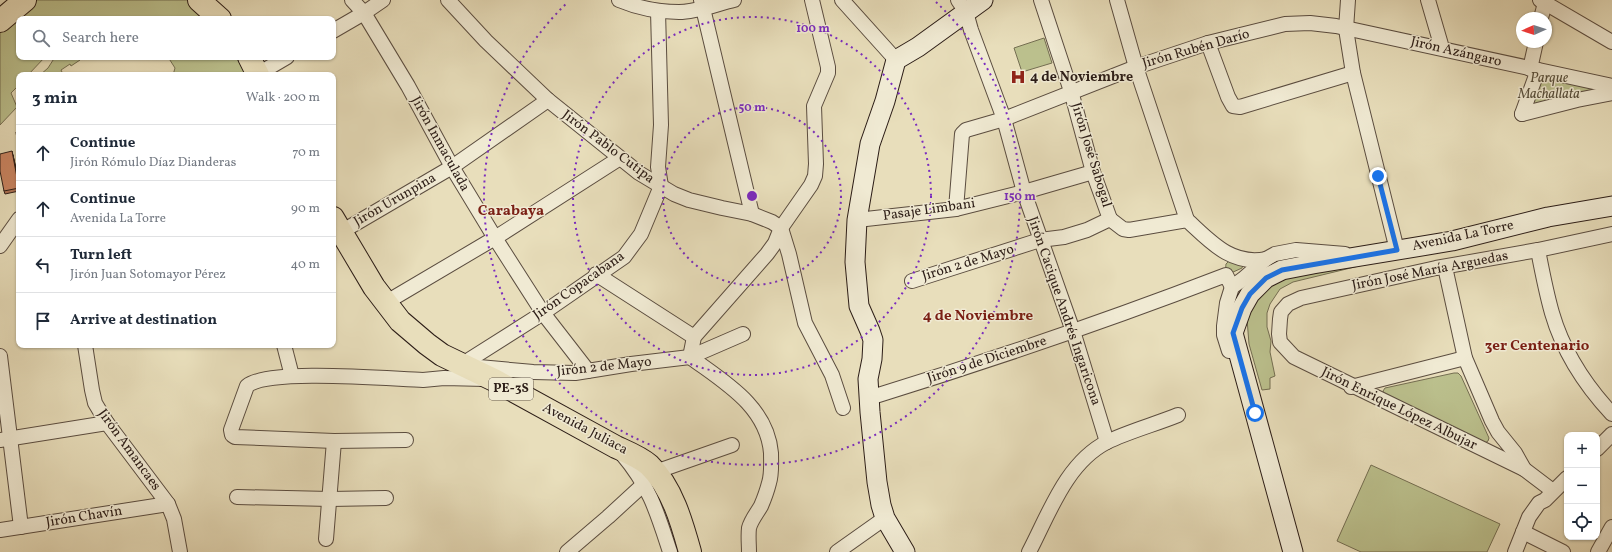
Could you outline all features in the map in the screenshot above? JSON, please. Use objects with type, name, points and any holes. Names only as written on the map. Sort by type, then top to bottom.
[{"type":"highway","points":[[0,21],[25,0]]},
{"type":"highway","points":[[199,0],[217,16]]},
{"type":"highway","name":"Avenida Juliaca","points":[[337,225],[385,303],[400,321],[418,337],[442,355],[494,380],[637,457],[649,465],[649,478],[673,498],[682,522],[690,552]]},
{"type":"main road","points":[[905,552],[885,518],[877,482],[868,378],[873,354],[873,340],[857,299],[855,247],[856,220],[870,144],[885,101],[896,60],[918,47],[962,6],[983,0]]},
{"type":"main road","name":"Avenida La Torre","points":[[1293,552],[1233,333],[1242,308],[1250,294],[1266,278],[1282,270],[1452,241],[1548,217],[1612,206]]},
{"type":"street","name":"Jirón Inmaculada","points":[[352,0],[364,13],[408,86],[452,167],[495,238],[543,313],[588,371]]},
{"type":"street","points":[[336,29],[383,0]]},
{"type":"street","name":"Jirón Pablo Cutipa","points":[[448,0],[486,41],[548,100],[639,173],[674,194],[689,200],[752,214],[772,222],[781,228]]},
{"type":"street","points":[[619,0],[631,5],[658,11],[681,12],[701,4],[734,0]]},
{"type":"street","points":[[749,552],[750,527],[761,506],[770,481],[772,467],[767,434],[761,420],[752,406],[740,394],[690,357],[694,337],[767,254],[775,243],[781,228],[811,185],[815,176],[814,106],[828,73],[828,67],[812,0]]},
{"type":"street","points":[[842,0],[896,60]]},
{"type":"street","name":"Jirón José Sabogal","points":[[1041,0],[1071,91],[1093,172],[1110,219]]},
{"type":"street","points":[[1117,0],[1136,67],[1187,220],[1222,251],[1246,260],[1257,261],[1266,259],[1275,254],[1296,250],[1367,256]]},
{"type":"street","points":[[1348,0],[1346,29],[1353,73],[1397,250]]},
{"type":"street","points":[[1428,0],[1442,48]]},
{"type":"street","points":[[1541,12],[1542,1],[1612,42]]},
{"type":"street","points":[[701,4],[752,214]]},
{"type":"street","name":"Jirón Cacique Andrés Ingaricona","points":[[962,6],[1004,119],[1024,192],[1073,331],[1107,442]]},
{"type":"street","points":[[658,11],[661,125],[658,167],[661,186]]},
{"type":"street","name":"Jirón Rubén Darío","points":[[956,209],[962,134],[966,130],[1004,119],[1071,91],[1208,43],[1285,24],[1326,24],[1346,29]]},
{"type":"street","name":"Jirón Azángaro","points":[[1346,29],[1442,48],[1534,70],[1612,86]]},
{"type":"street","points":[[1208,43],[1233,106],[1240,107],[1353,73]]},
{"type":"street","points":[[1536,48],[1534,70],[1522,114],[1612,93]]},
{"type":"street","points":[[255,69],[279,60]]},
{"type":"street","name":"Jirón Urunpina","points":[[337,225],[452,167],[548,100]]},
{"type":"street","points":[[385,303],[495,238],[620,158]]},
{"type":"street","name":"Pasaje Limbani","points":[[856,220],[956,209],[1024,192],[1093,172]]},
{"type":"street","name":"Jirón Copacabana","points":[[461,365],[543,313],[596,274],[624,257],[641,234],[661,186]]},
{"type":"street","points":[[1110,219],[1124,229],[1129,230],[1187,220]]},
{"type":"street","name":"Jirón 2 de Mayo","points":[[912,280],[1040,240],[1064,237],[1087,230],[1110,219]]},
{"type":"street","points":[[0,246],[16,223]]},
{"type":"street","points":[[781,228],[789,254],[805,323],[832,375],[843,408]]},
{"type":"street","name":"Jirón José María Arguedas","points":[[1280,342],[1279,327],[1281,312],[1294,300],[1445,267],[1538,250],[1612,234]]},
{"type":"street","points":[[1538,250],[1552,312],[1559,333],[1583,380],[1612,414]]},
{"type":"street","points":[[1222,251],[1229,281],[1224,315],[1224,335],[1235,364],[1249,391]]},
{"type":"street","name":"Jirón 9 de Diciembre","points":[[869,398],[1140,308],[1229,281],[1243,280],[1266,259]]},
{"type":"street","points":[[1445,267],[1465,358],[1492,421],[1498,432],[1515,453],[1524,469],[1553,492]]},
{"type":"street","points":[[596,274],[694,337]]},
{"type":"street","name":"Jirón 2 de Mayo","points":[[461,365],[533,372],[575,373],[690,357],[743,334]]},
{"type":"street","name":"Jirón Enrique López Albujar","points":[[1280,342],[1294,357],[1351,387],[1524,469]]},
{"type":"street","name":"Jirón Amancaes","points":[[85,348],[93,398],[107,423],[168,504],[174,519],[180,552]]},
{"type":"street","points":[[285,348],[292,376]]},
{"type":"street","points":[[0,356],[5,435],[21,527]]},
{"type":"street","points":[[1351,387],[1465,358]]},
{"type":"street","points":[[406,440],[334,441],[232,435],[231,430],[247,386],[252,382],[259,380],[292,376],[423,380],[444,378],[494,380]]},
{"type":"street","points":[[1029,552],[1070,475],[1088,454],[1107,442],[1178,415]]},
{"type":"street","points":[[5,435],[107,423]]},
{"type":"street","points":[[1600,446],[1612,434]]},
{"type":"street","points":[[326,539],[334,441]]},
{"type":"street","points":[[567,552],[604,522],[649,478],[732,445]]},
{"type":"street","points":[[649,478],[670,552]]},
{"type":"street","points":[[1515,552],[1529,517],[1539,503],[1564,481]]},
{"type":"street","points":[[237,497],[330,499],[386,498]]},
{"type":"street","name":"Jirón Chavín","points":[[0,530],[168,504]]},
{"type":"street","points":[[837,552],[885,518]]},
{"type":"street","points":[[1598,552],[1612,527]]},
{"type":"street","points":[[1522,532],[1563,552]]},
{"type":"green space","points":[[34,0],[190,0],[211,16],[16,16],[16,60],[42,60],[31,72],[16,72],[16,88],[11,93],[16,108],[0,125],[0,27]]},
{"type":"green space","points":[[1044,38],[1052,63],[1022,72],[1014,48]]},
{"type":"green space","points":[[53,60],[80,60],[61,70],[62,72],[43,72]]},
{"type":"green space","points":[[170,60],[248,60],[254,72],[174,72],[175,68]]},
{"type":"green space","name":"Parque Machallata","points":[[1538,69],[1612,87],[1529,107]]},
{"type":"green space","points":[[1404,255],[1293,282],[1280,289],[1270,304],[1267,313],[1267,327],[1271,341],[1270,352],[1275,376],[1270,378],[1270,389],[1262,390],[1249,344],[1247,319],[1257,298],[1274,280]]},
{"type":"green space","points":[[1230,260],[1243,265],[1242,268],[1231,273],[1226,267],[1226,264]]},
{"type":"green space","points":[[1458,373],[1461,376],[1489,438],[1485,443],[1385,395],[1383,391],[1385,388]]},
{"type":"green space","points":[[1371,465],[1500,524],[1487,552],[1361,552],[1337,541]]},
{"type":"building","points":[[12,151],[16,172],[16,189],[4,191],[0,171],[0,154]]},
{"type":"place","name":"4 de Noviembre","points":[[1018,77]]},
{"type":"district","name":"Carabaya","points":[[511,211]]},
{"type":"district","name":"4 de Noviembre","points":[[978,316]]},
{"type":"district","name":"3er Centenario","points":[[1537,346]]},
{"type":"route","points":[[1255,413],[1233,333],[1242,308],[1250,294],[1266,278],[1282,270],[1397,250],[1378,176]]}]
